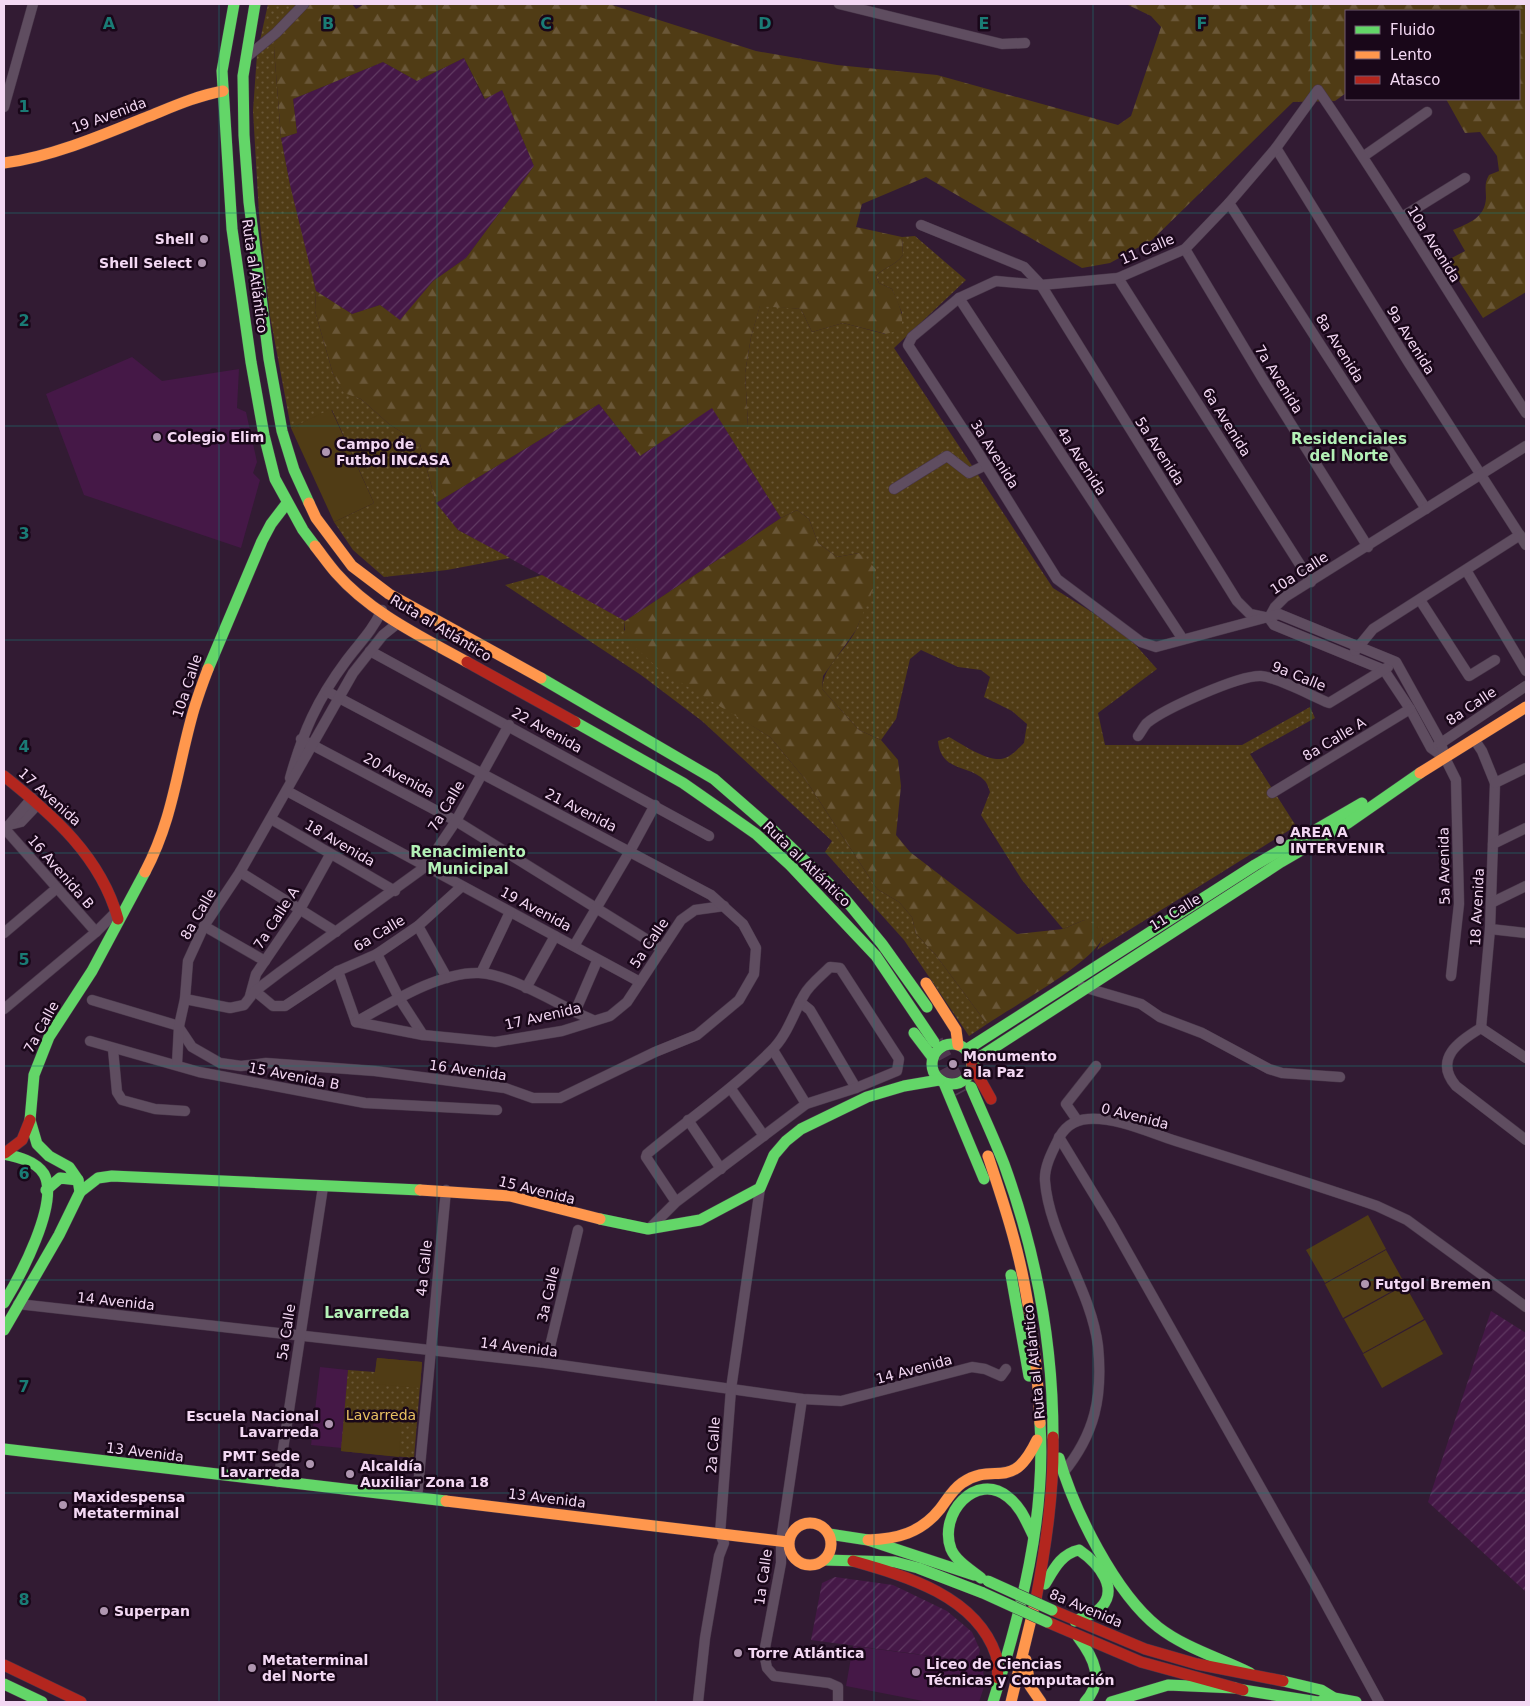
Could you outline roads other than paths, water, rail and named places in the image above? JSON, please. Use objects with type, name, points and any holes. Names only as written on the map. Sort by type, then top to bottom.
[{"type":"main road","name":"Ruta al Atlántico","points":[[234,4],[224,58],[223,90],[232,229],[251,362],[264,435],[275,479],[303,530],[337,574],[398,623],[641,758],[683,783],[756,834],[803,878],[876,956],[934,1042]]},
{"type":"main road","name":"Ruta al Atlántico","points":[[255,4],[245,58],[244,135],[248,202],[269,359],[282,431],[297,478],[316,518],[352,566],[389,594],[683,759],[714,779],[775,832],[845,899],[904,973],[935,1020]]},
{"type":"main road","name":"19 Avenida","points":[[4,163],[20,161],[106,134],[202,95],[223,90]]},
{"type":"main road","name":"10a Calle","points":[[117,915],[153,860],[163,834],[194,709],[215,649],[262,541],[271,524],[287,503]]},
{"type":"main road","name":"11 Calle","points":[[972,1063],[1084,988],[1281,862],[1348,823],[1394,789],[1526,707]]},
{"type":"main road","name":"17 Avenida","points":[[4,776],[35,801],[66,830],[90,859],[108,889],[117,915]]},
{"type":"main road","name":"11 Calle","points":[[962,1048],[1077,978],[1255,865],[1370,798],[1394,789]]},
{"type":"main road","points":[[775,832],[797,840],[817,856],[857,896],[904,954]]},
{"type":"main road","points":[[756,834],[762,850],[857,953]]},
{"type":"main road","points":[[108,889],[122,890],[137,886]]},
{"type":"main road","name":"7a Calle","points":[[79,1186],[69,1167],[49,1156],[37,1144],[30,1120],[34,1075],[40,1056],[50,1037],[92,971],[117,915]]},
{"type":"main road","points":[[916,970],[956,1030],[962,1048],[995,1106]]},
{"type":"main road","points":[[874,974],[886,988],[933,1061],[935,1075],[942,1081],[981,1170],[1004,1240],[1014,1288],[1027,1371],[1040,1414]]},
{"type":"main road","points":[[904,1086],[933,1061],[940,1048],[952,1044],[962,1048]]},
{"type":"main road","points":[[760,1188],[766,1170],[786,1141],[801,1129],[836,1110],[868,1097],[904,1086],[942,1081],[957,1084],[967,1077],[972,1063]]},
{"type":"main road","name":"Ruta al Atlántico","points":[[993,1702],[1027,1583],[1034,1539],[1040,1414],[1036,1346],[1030,1305],[1018,1249],[994,1170],[966,1090],[1002,1154],[1025,1221],[1041,1286],[1055,1392],[1053,1502],[1041,1591],[1011,1702]]},
{"type":"main road","points":[[5,1154],[18,1146],[27,1134],[30,1120]]},
{"type":"main road","points":[[4,1303],[8,1287],[36,1247],[45,1212],[47,1182],[38,1167],[31,1162],[5,1154]]},
{"type":"main road","name":"15 Avenida","points":[[69,1167],[112,1176],[323,1187],[446,1190],[510,1196],[581,1216],[648,1230],[700,1220],[722,1210],[760,1188]]},
{"type":"main road","points":[[4,1330],[58,1235],[79,1186],[68,1176],[60,1177],[46,1190]]},
{"type":"main road","name":"15 Avenida","points":[[79,1186],[98,1178],[112,1176]]},
{"type":"main road","points":[[1055,1392],[1059,1356],[1057,1324]]},
{"type":"main road","points":[[1055,1429],[1059,1460],[1082,1519],[1128,1594],[1144,1615],[1171,1635],[1250,1674]]},
{"type":"main road","points":[[868,1540],[893,1540],[915,1531],[934,1516],[953,1489],[967,1480],[976,1476],[1018,1470],[1025,1464],[1040,1432]]},
{"type":"main road","name":"13 Avenida","points":[[4,1449],[785,1541]]},
{"type":"main road","points":[[984,1579],[960,1561],[948,1539],[953,1512],[966,1496],[981,1490],[1004,1492],[1024,1512],[1034,1539]]},
{"type":"main road","points":[[806,1523],[819,1524],[829,1534],[831,1547],[825,1560],[813,1566],[800,1564],[791,1555],[785,1541],[794,1530],[806,1523]]},
{"type":"main road","name":"8a Avenida","points":[[829,1534],[868,1540],[927,1558],[984,1579],[1075,1621],[1146,1649],[1197,1664],[1321,1690],[1334,1698],[1356,1702]]},
{"type":"main road","points":[[1041,1591],[1060,1560],[1066,1554],[1079,1550],[1090,1557],[1102,1570],[1108,1592],[1100,1609],[1075,1621]]},
{"type":"main road","name":"8a Avenida","points":[[825,1560],[894,1562],[918,1568],[983,1593],[1078,1637],[1141,1662],[1235,1688],[1285,1698],[1318,1702],[1334,1698]]},
{"type":"main road","points":[[854,1561],[882,1569],[919,1584],[956,1603],[973,1617],[988,1637],[996,1657],[998,1687]]},
{"type":"main road","points":[[1078,1637],[1092,1656],[1096,1667],[1097,1680],[1094,1690],[1085,1702]]},
{"type":"main road","points":[[1026,1650],[1030,1686],[1041,1702]]},
{"type":"main road","points":[[4,1665],[80,1702]]},
{"type":"main road","points":[[4,1684],[42,1702]]},
{"type":"main road","points":[[1111,1702],[1168,1684],[1235,1688]]},
{"type":"street","points":[[4,107],[33,4]]},
{"type":"street","points":[[245,58],[276,33],[304,4]]},
{"type":"street","points":[[839,4],[1002,44],[1024,43]]},
{"type":"street","name":"11 Calle","points":[[908,345],[912,337],[959,298],[996,281],[1040,284],[1118,278],[1185,249],[1229,203],[1276,148],[1318,90]]},
{"type":"street","name":"10a Avenida","points":[[1318,90],[1364,156],[1468,325],[1526,413]]},
{"type":"street","points":[[1364,156],[1428,112]]},
{"type":"street","name":"9a Avenida","points":[[1276,148],[1409,363],[1526,544]]},
{"type":"street","points":[[1402,218],[1465,178]]},
{"type":"street","name":"8a Avenida","points":[[1229,203],[1426,509]]},
{"type":"street","name":"5a Avenida","points":[[921,225],[1024,267],[1040,284],[1237,601],[1250,614],[1269,618],[1279,614],[1289,616],[1396,662],[1442,742],[1445,758],[1456,780],[1459,904],[1451,976]]},
{"type":"street","name":"7a Avenida","points":[[1185,249],[1264,382],[1368,546]]},
{"type":"street","name":"6a Avenida","points":[[1118,278],[1311,582]]},
{"type":"street","name":"4a Avenida","points":[[959,298],[1182,638]]},
{"type":"street","name":"3a Avenida","points":[[908,345],[1057,579],[1141,642],[1156,647],[1182,638]]},
{"type":"street","name":"10a Calle","points":[[1269,618],[1275,607],[1285,597],[1483,475],[1526,446]]},
{"type":"street","points":[[894,489],[947,456],[969,472],[986,465]]},
{"type":"street","points":[[1352,657],[1357,646],[1373,629],[1520,535]]},
{"type":"street","points":[[1466,570],[1526,671]]},
{"type":"street","points":[[1420,600],[1468,676],[1494,660]]},
{"type":"street","name":"8a Calle","points":[[287,792],[301,739],[326,691],[347,659],[371,633],[382,610]]},
{"type":"street","points":[[1182,638],[1269,618]]},
{"type":"street","name":"5a Avenida","points":[[1269,618],[1274,625],[1384,670],[1410,708],[1432,748],[1445,758]]},
{"type":"street","name":"8a Calle","points":[[177,1064],[179,1028],[185,999],[188,961],[204,926],[240,872],[287,792],[338,697],[370,651],[398,623]]},
{"type":"street","name":"22 Avenida","points":[[370,651],[509,725],[709,836]]},
{"type":"street","name":"9a Calle","points":[[1138,736],[1147,723],[1205,692],[1253,677],[1270,679],[1329,703],[1396,662]]},
{"type":"street","name":"8a Calle","points":[[1432,748],[1526,686]]},
{"type":"street","name":"21 Avenida","points":[[326,691],[481,775],[630,851],[711,895],[743,924],[756,948],[754,974],[739,1000]]},
{"type":"street","name":"8a Calle A","points":[[1272,793],[1410,708]]},
{"type":"street","name":"7a Calle","points":[[252,994],[395,891],[425,867],[456,821],[509,725]]},
{"type":"street","name":"20 Avenida","points":[[301,739],[456,821],[662,949]]},
{"type":"street","name":"18 Avenida","points":[[1474,739],[1482,751],[1495,783],[1490,929],[1481,1028]]},
{"type":"street","points":[[1495,783],[1526,768]]},
{"type":"street","name":"19 Avenida","points":[[287,792],[574,946],[596,961],[640,982]]},
{"type":"street","points":[[6,828],[20,822],[35,801]]},
{"type":"street","points":[[574,946],[597,910],[654,805]]},
{"type":"street","name":"18 Avenida","points":[[271,818],[330,855],[395,891]]},
{"type":"street","name":"16 Avenida B","points":[[6,828],[57,888],[99,929]]},
{"type":"street","points":[[1493,844],[1526,828]]},
{"type":"street","name":"7a Calle A","points":[[252,994],[252,982],[300,911],[330,855]]},
{"type":"street","points":[[240,872],[336,932]]},
{"type":"street","name":"6a Calle","points":[[252,994],[273,1006],[279,1008],[285,1006],[338,971],[377,954],[418,926],[461,886]]},
{"type":"street","points":[[1491,903],[1526,886]]},
{"type":"street","points":[[4,933],[57,888]]},
{"type":"street","name":"5a Calle","points":[[610,1016],[627,1002],[681,920],[695,910],[724,906]]},
{"type":"street","points":[[481,972],[510,912]]},
{"type":"street","points":[[4,1009],[117,915]]},
{"type":"street","points":[[204,926],[265,961]]},
{"type":"street","points":[[418,926],[447,978]]},
{"type":"street","points":[[1490,929],[1526,933]]},
{"type":"street","points":[[526,988],[555,936]]},
{"type":"street","points":[[377,954],[399,998],[423,1035]]},
{"type":"street","points":[[575,1012],[596,961]]},
{"type":"street","points":[[648,1230],[676,1202],[721,1170],[806,1104],[894,1074],[898,1067],[899,1059],[843,971],[836,966],[830,967],[804,993],[789,1026],[773,1050],[731,1089],[688,1120],[646,1155],[676,1202]]},
{"type":"street","points":[[338,971],[356,1022],[399,998],[447,978],[481,972],[526,988],[593,1020]]},
{"type":"street","points":[[1077,978],[1084,988],[1140,1004],[1160,1017],[1202,1033],[1269,1069],[1282,1073],[1340,1077]]},
{"type":"street","points":[[185,999],[237,1008],[244,1005],[252,994]]},
{"type":"street","points":[[92,1000],[179,1028]]},
{"type":"street","name":"16 Avenida","points":[[179,1028],[192,1047],[220,1063],[241,1066],[266,1063],[375,1071],[505,1088],[533,1098],[560,1098],[610,1076],[655,1052],[697,1035],[739,1000]]},
{"type":"street","points":[[800,1002],[810,1010],[859,1087],[868,1097]]},
{"type":"street","name":"17 Avenida","points":[[356,1022],[423,1035],[495,1042],[562,1031],[610,1016]]},
{"type":"street","points":[[1526,1058],[1481,1028],[1462,1040],[1452,1050],[1447,1064],[1448,1076],[1456,1086],[1526,1140]]},
{"type":"street","name":"15 Avenida B","points":[[90,1041],[200,1072],[365,1103],[497,1110]]},
{"type":"street","points":[[113,1049],[117,1092],[122,1100],[155,1109],[185,1111]]},
{"type":"street","points":[[773,1050],[806,1104]]},
{"type":"street","points":[[1063,1473],[1087,1440],[1096,1409],[1100,1377],[1093,1322],[1052,1213],[1045,1180],[1046,1169],[1059,1137],[1070,1124],[1077,1120],[1066,1104],[1096,1066]]},
{"type":"street","points":[[731,1089],[764,1136]]},
{"type":"street","name":"0 Avenida","points":[[1077,1120],[1090,1119],[1132,1127],[1377,1206],[1407,1220],[1526,1307]]},
{"type":"street","points":[[688,1120],[721,1170]]},
{"type":"street","points":[[1059,1137],[1110,1221],[1316,1586],[1379,1702]]},
{"type":"street","name":"5a Calle","points":[[278,1482],[323,1187]]},
{"type":"street","name":"2a Calle","points":[[698,1702],[705,1638],[724,1543],[720,1534],[731,1389],[760,1188]]},
{"type":"street","name":"4a Calle","points":[[417,1498],[429,1350],[446,1190]]},
{"type":"street","name":"3a Calle","points":[[546,1364],[578,1230]]},
{"type":"street","name":"14 Avenida","points":[[18,1304],[546,1364],[802,1399],[841,1401],[972,1367],[985,1369],[1001,1376],[1006,1369]]},
{"type":"street","name":"1a Calle","points":[[802,1399],[785,1541],[764,1653],[767,1668],[774,1676],[829,1683],[838,1687],[838,1702]]},
{"type":"tunnel","points":[[934,1042],[961,1093]]},
{"type":"place","name":"Shell","points":[[204,239]]},
{"type":"place","name":"Shell Select","points":[[202,263]]},
{"type":"place","name":"Colegio Elim","points":[[157,437]]},
{"type":"place","name":"Campo de Futbol INCASA","points":[[326,452]]},
{"type":"place","name":"AREA A INTERVENIR","points":[[1280,840]]},
{"type":"place","name":"Monumento a la Paz","points":[[953,1064]]},
{"type":"place","name":"Futgol Bremen","points":[[1365,1284]]},
{"type":"place","name":"Escuela Nacional Lavarreda","points":[[329,1424]]},
{"type":"place","name":"PMT Sede Lavarreda","points":[[310,1464]]},
{"type":"place","name":"Alcaldía Auxiliar Zona 18","points":[[350,1474]]},
{"type":"place","name":"Maxidespensa Metaterminal","points":[[63,1505]]},
{"type":"place","name":"Superpan","points":[[104,1611]]},
{"type":"place","name":"Torre Atlántica","points":[[738,1653]]},
{"type":"place","name":"Metaterminal del Norte","points":[[252,1668]]},
{"type":"place","name":"Liceo de Ciencias Técnicas y Computación","points":[[916,1672]]},
{"type":"district","name":"Residenciales del Norte","points":[[1349,448]]},
{"type":"district","name":"Renacimiento Municipal","points":[[468,860]]},
{"type":"district","name":"Lavarreda","points":[[367,1313]]}]
